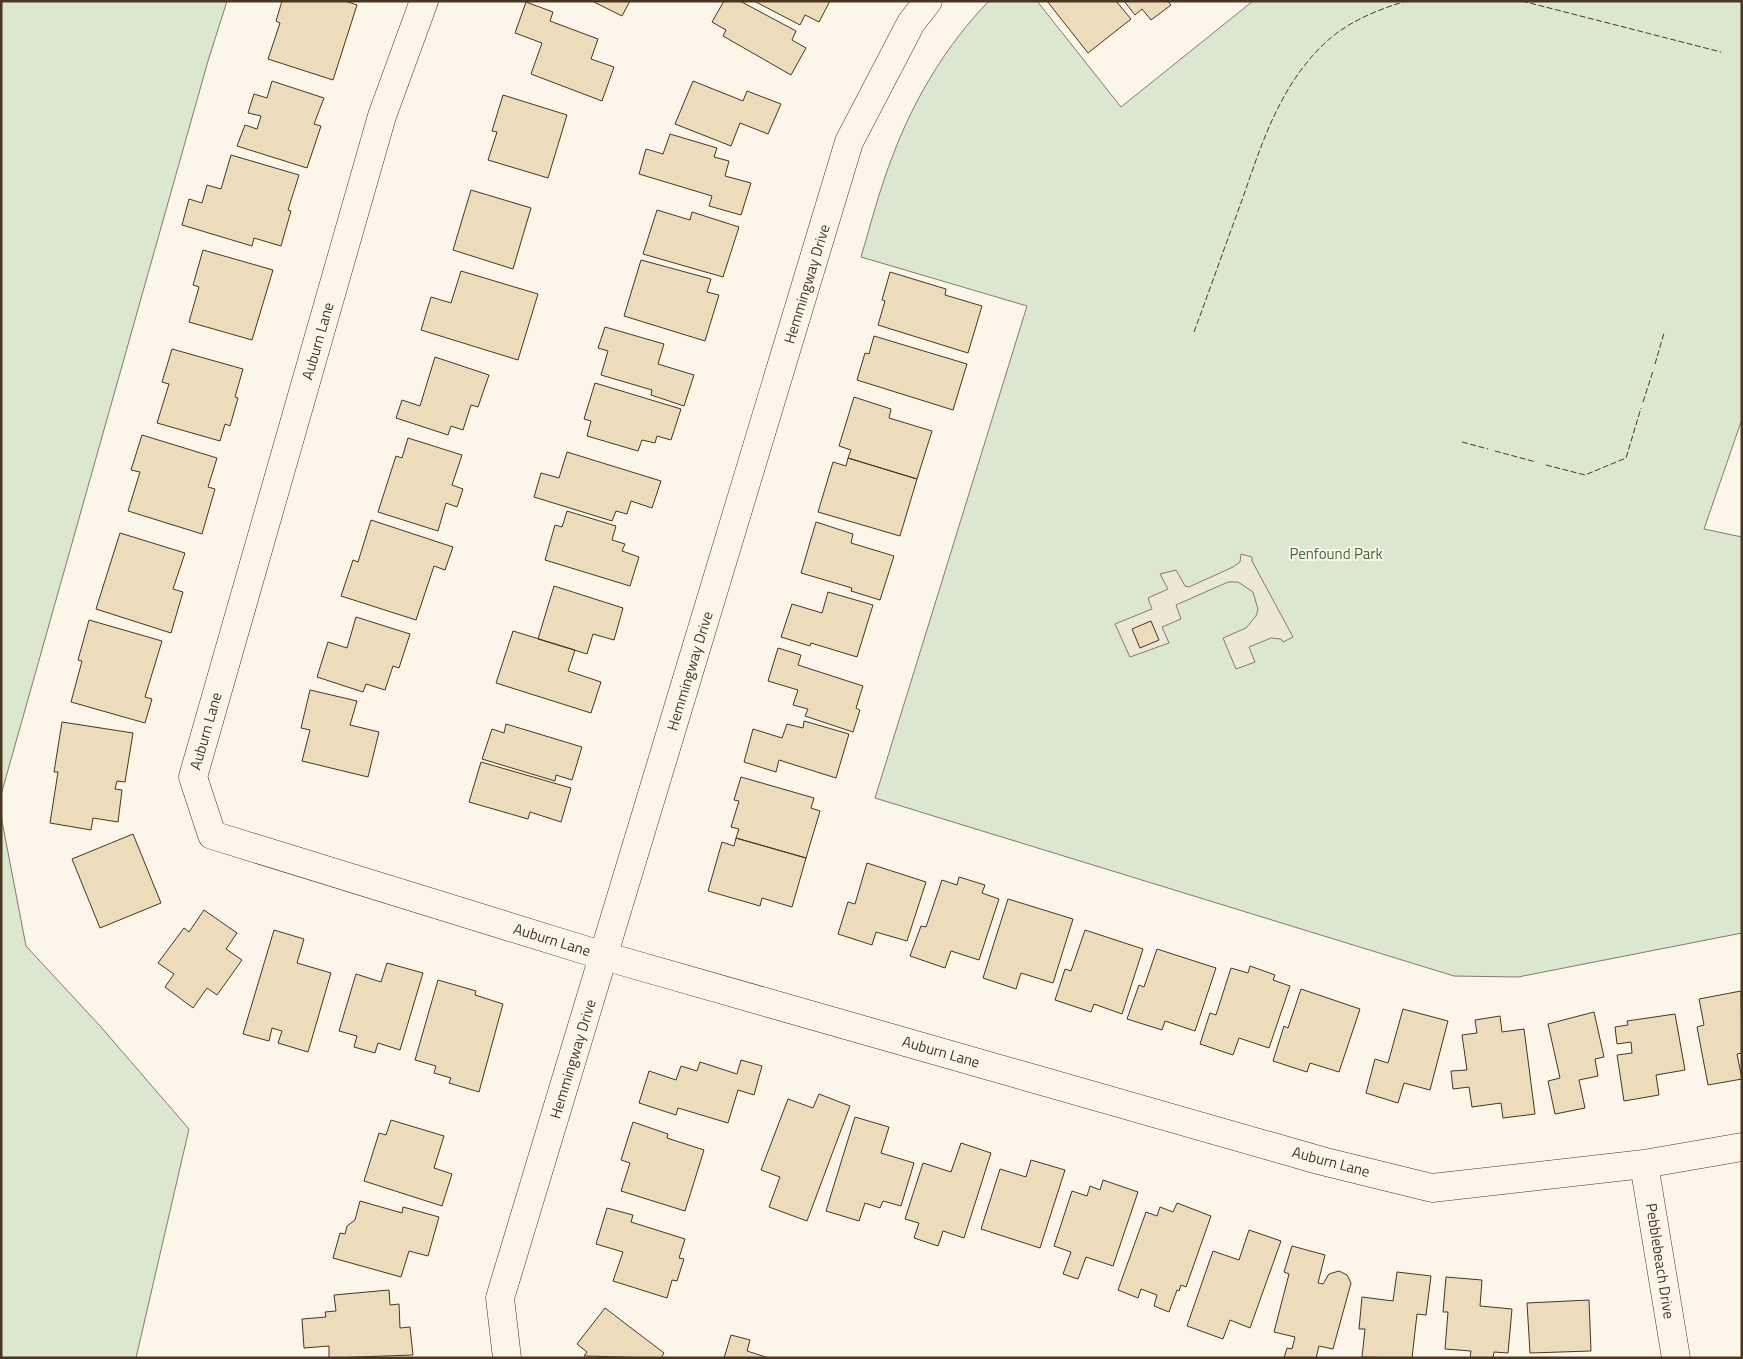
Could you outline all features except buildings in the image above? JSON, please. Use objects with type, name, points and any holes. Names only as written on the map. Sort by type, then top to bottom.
[{"type":"street","name":"Auburn Lane","points":[[424,1],[382,116],[193,777],[212,835],[604,956],[1313,1158],[1432,1188],[1644,1164],[1742,1147]]},
{"type":"street","name":"Hemmingway Drive","points":[[507,1358],[500,1298],[850,142],[910,23],[928,1]]},
{"type":"street","name":"Pebblebeach Drive","points":[[1644,1164],[1676,1358]]},
{"type":"green space","points":[[1,1],[227,1],[208,61],[1,795]]},
{"type":"green space","name":"Penfound Park","points":[[989,1],[1037,1],[1121,107],[1253,1],[1742,1],[1742,419],[1704,529],[1742,537],[1742,933],[1518,977],[1454,976],[875,798],[1027,306],[861,257],[888,167],[911,113],[933,73],[959,35]]},
{"type":"green space","points":[[1,816],[26,946],[101,1027],[189,1129],[136,1358],[1,1358]]},
{"type":"shaded area","points":[[1241,554],[1252,557],[1252,561],[1293,637],[1283,642],[1281,639],[1271,638],[1249,647],[1255,662],[1236,669],[1223,638],[1246,628],[1256,616],[1258,609],[1253,592],[1238,582],[1228,582],[1176,605],[1181,619],[1162,627],[1169,643],[1130,657],[1115,624],[1152,609],[1148,598],[1168,589],[1160,574],[1176,570],[1185,586],[1189,587],[1233,567],[1240,562]]},
{"type":"fence","points":[[1194,332],[1264,139],[1283,97],[1295,78],[1325,43],[1343,29],[1384,8],[1406,1]]},
{"type":"fence","points":[[1522,1],[1721,52]]},
{"type":"fence","points":[[1655,364],[1664,333]]},
{"type":"fence","points":[[1643,402],[1653,371]]},
{"type":"fence","points":[[1546,465],[1585,475],[1626,458],[1641,408]]},
{"type":"fence","points":[[1462,442],[1488,449]]},
{"type":"fence","points":[[1495,451],[1536,462]]}]
